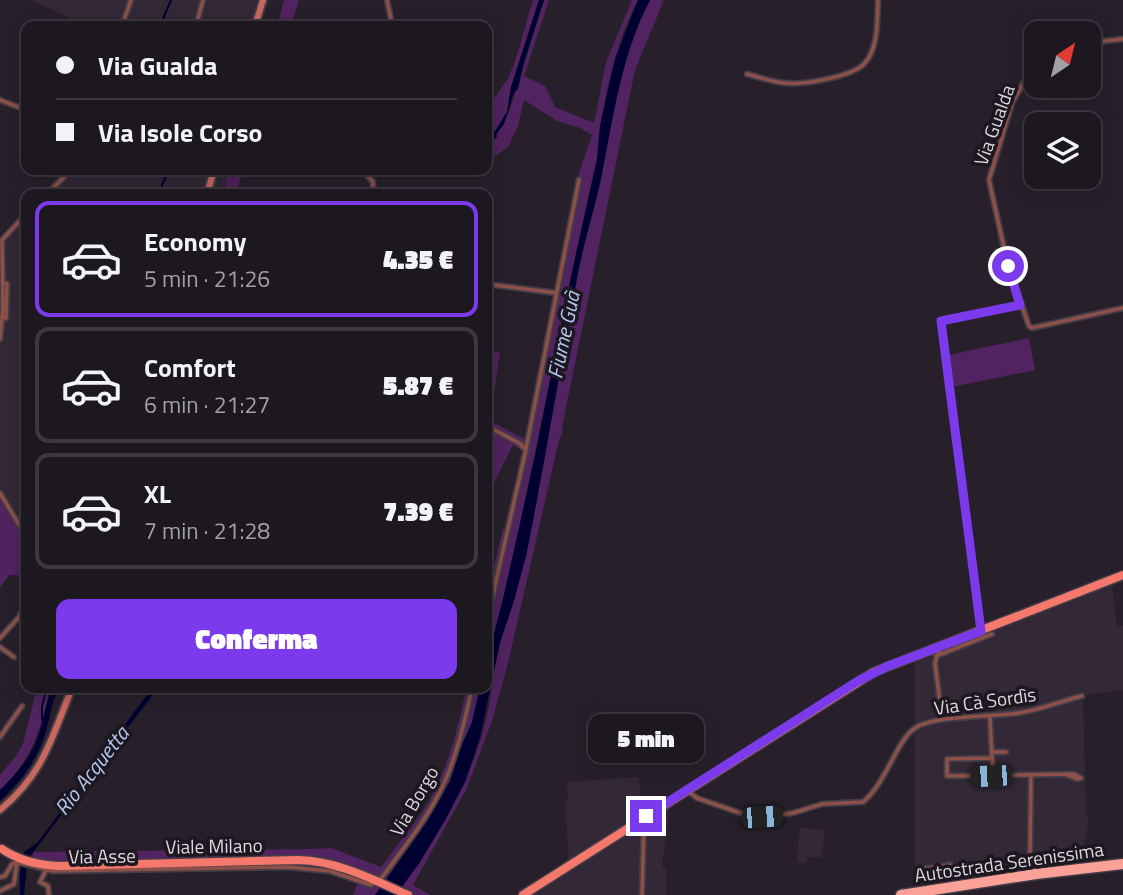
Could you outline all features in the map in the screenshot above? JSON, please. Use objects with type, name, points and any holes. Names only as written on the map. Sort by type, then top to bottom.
[{"type":"highway","points":[[1027,876],[1051,868],[1123,858]]},
{"type":"highway","name":"Autostrada Serenissima","points":[[901,895],[1027,876],[1123,866]]},
{"type":"highway","name":"Autostrada Serenissima","points":[[934,895],[1123,866]]},
{"type":"main road","points":[[257,21],[263,0]]},
{"type":"main road","points":[[523,895],[628,827],[641,823],[646,816],[858,681],[912,656],[933,654],[947,643],[1123,575]]},
{"type":"main road","points":[[0,810],[36,772],[70,693]]},
{"type":"main road","name":"Viale Milano","points":[[0,853],[17,860],[60,866],[310,860],[340,866],[405,894]]},
{"type":"street","points":[[124,21],[131,0]]},
{"type":"street","points":[[197,21],[203,0]]},
{"type":"street","points":[[387,0],[391,21]]},
{"type":"street","points":[[747,74],[787,83],[832,77],[856,69],[864,64],[873,44],[878,0]]},
{"type":"street","points":[[1101,42],[1123,39]]},
{"type":"street","name":"Via Gualda","points":[[1020,305],[1008,266],[989,180],[1010,110],[1024,81]]},
{"type":"street","points":[[0,100],[21,108]]},
{"type":"street","points":[[52,189],[66,175]]},
{"type":"street","points":[[492,599],[526,450],[579,180]]},
{"type":"street","points":[[0,339],[3,282],[1,239],[5,241],[21,221]]},
{"type":"street","points":[[492,286],[556,293]]},
{"type":"street","points":[[981,631],[941,321],[1020,305],[1025,310],[1032,328],[1123,308]]},
{"type":"street","points":[[492,429],[519,443],[526,450]]},
{"type":"street","points":[[0,493],[21,528]]},
{"type":"street","points":[[0,638],[21,613]]},
{"type":"street","points":[[942,718],[933,654],[992,634]]},
{"type":"street","points":[[0,647],[14,657]]},
{"type":"street","name":"Via Borgo","points":[[379,882],[406,845],[444,782],[454,756],[471,693]]},
{"type":"street","name":"Via Cà Sordìs","points":[[688,789],[696,798],[762,817],[793,813],[822,804],[863,802],[882,782],[908,734],[922,725],[942,718],[990,718],[1024,712],[1082,696]]},
{"type":"street","points":[[0,737],[22,706]]},
{"type":"street","points":[[990,718],[994,775]]},
{"type":"street","points":[[1006,752],[947,759],[946,775],[950,778],[1067,775]]},
{"type":"street","points":[[1030,857],[1031,776]]},
{"type":"street","points":[[639,831],[641,823]]},
{"type":"street","points":[[641,823],[642,895]]},
{"type":"street","points":[[628,827],[634,827],[643,836]]},
{"type":"street","points":[[952,870],[950,865],[923,869],[920,872],[924,876],[1030,857],[1038,863],[1083,856]]},
{"type":"street","points":[[0,877],[5,876],[17,860]]},
{"type":"street","points":[[0,891],[14,884],[17,860]]},
{"type":"street","name":"Via Asse","points":[[17,860],[46,870],[288,867],[330,871],[372,885],[379,882]]},
{"type":"street","points":[[46,870],[40,882],[48,886],[49,895]]},
{"type":"shaded area","points":[[31,0],[262,0],[256,21],[77,21]]},
{"type":"shaded area","points":[[284,0],[299,0],[293,21],[278,21]]},
{"type":"shaded area","points":[[533,0],[539,0],[511,88],[507,112],[492,136],[492,104],[510,74]]},
{"type":"shaded area","points":[[544,0],[549,0],[524,76],[545,86],[555,107],[594,123],[606,62],[632,0],[638,0],[619,46],[606,95],[598,155],[517,538],[492,641],[492,574],[503,529],[509,529],[525,451],[513,445],[492,487],[492,422],[527,440],[578,176],[592,135],[557,121],[524,100],[518,126],[508,147],[492,158],[492,140],[510,109]]},
{"type":"shaded area","points":[[650,0],[664,0],[635,70],[563,432],[508,663],[493,718],[467,788],[413,885],[431,895],[407,895],[399,891],[442,826],[465,780],[483,731],[498,651],[526,556],[583,249],[601,179],[619,88],[640,21]]},
{"type":"shaded area","points":[[66,175],[229,175],[224,189],[51,189]]},
{"type":"shaded area","points":[[229,175],[242,175],[237,189],[224,189]]},
{"type":"shaded area","points":[[21,219],[21,525],[0,489],[2,240]]},
{"type":"shaded area","points":[[1029,338],[1035,370],[952,387],[948,355]]},
{"type":"shaded area","points":[[492,351],[500,352],[492,407]]},
{"type":"shaded area","points":[[0,489],[21,525],[21,580],[19,581],[18,575],[9,575],[0,588]]},
{"type":"shaded area","points":[[1112,585],[1117,626],[1123,626],[1123,690],[1083,695],[1086,814],[1089,818],[1083,855],[1033,867],[915,885],[915,659]]},
{"type":"shaded area","points":[[36,693],[50,693],[39,731],[28,755],[0,790],[0,775],[23,744]]},
{"type":"shaded area","points":[[465,693],[479,693],[472,722],[450,781],[428,820],[375,895],[353,895],[361,875],[329,863],[52,865],[29,861],[34,852],[331,848],[381,867],[435,790],[459,721]]},
{"type":"shaded area","points":[[639,777],[642,818],[671,800],[662,865],[666,870],[666,895],[522,895],[569,865],[565,800],[568,799],[567,782]]},
{"type":"shaded area","points":[[800,828],[825,830],[822,857],[808,857],[805,863],[797,862]]},
{"type":"water","points":[[539,0],[544,0],[518,89],[514,92],[504,124],[492,140],[507,112],[511,87]]},
{"type":"water","name":"Fiume Guà","points":[[638,0],[650,0],[632,43],[619,88],[601,179],[578,273],[526,556],[500,643],[492,681],[492,642],[535,456],[597,159],[600,126],[615,59]]},
{"type":"water","points":[[50,693],[58,693],[34,759],[16,785],[0,801],[0,790],[31,751],[42,724]]},
{"type":"water","points":[[148,693],[154,693],[31,855],[24,895],[20,895],[24,852],[38,842]]},
{"type":"water","points":[[479,693],[489,693],[480,737],[466,780],[447,817],[396,895],[375,895],[428,820],[450,781],[472,722]]},
{"type":"waterway","points":[[162,21],[171,0]]},
{"type":"waterway","name":"Rio Acquetta","points":[[492,141],[496,136]]},
{"type":"waterway","points":[[160,189],[167,175]]},
{"type":"waterway","points":[[42,720],[46,693]]},
{"type":"route","points":[[646,816],[874,672],[981,631],[941,321],[1020,305],[1008,266]]}]
